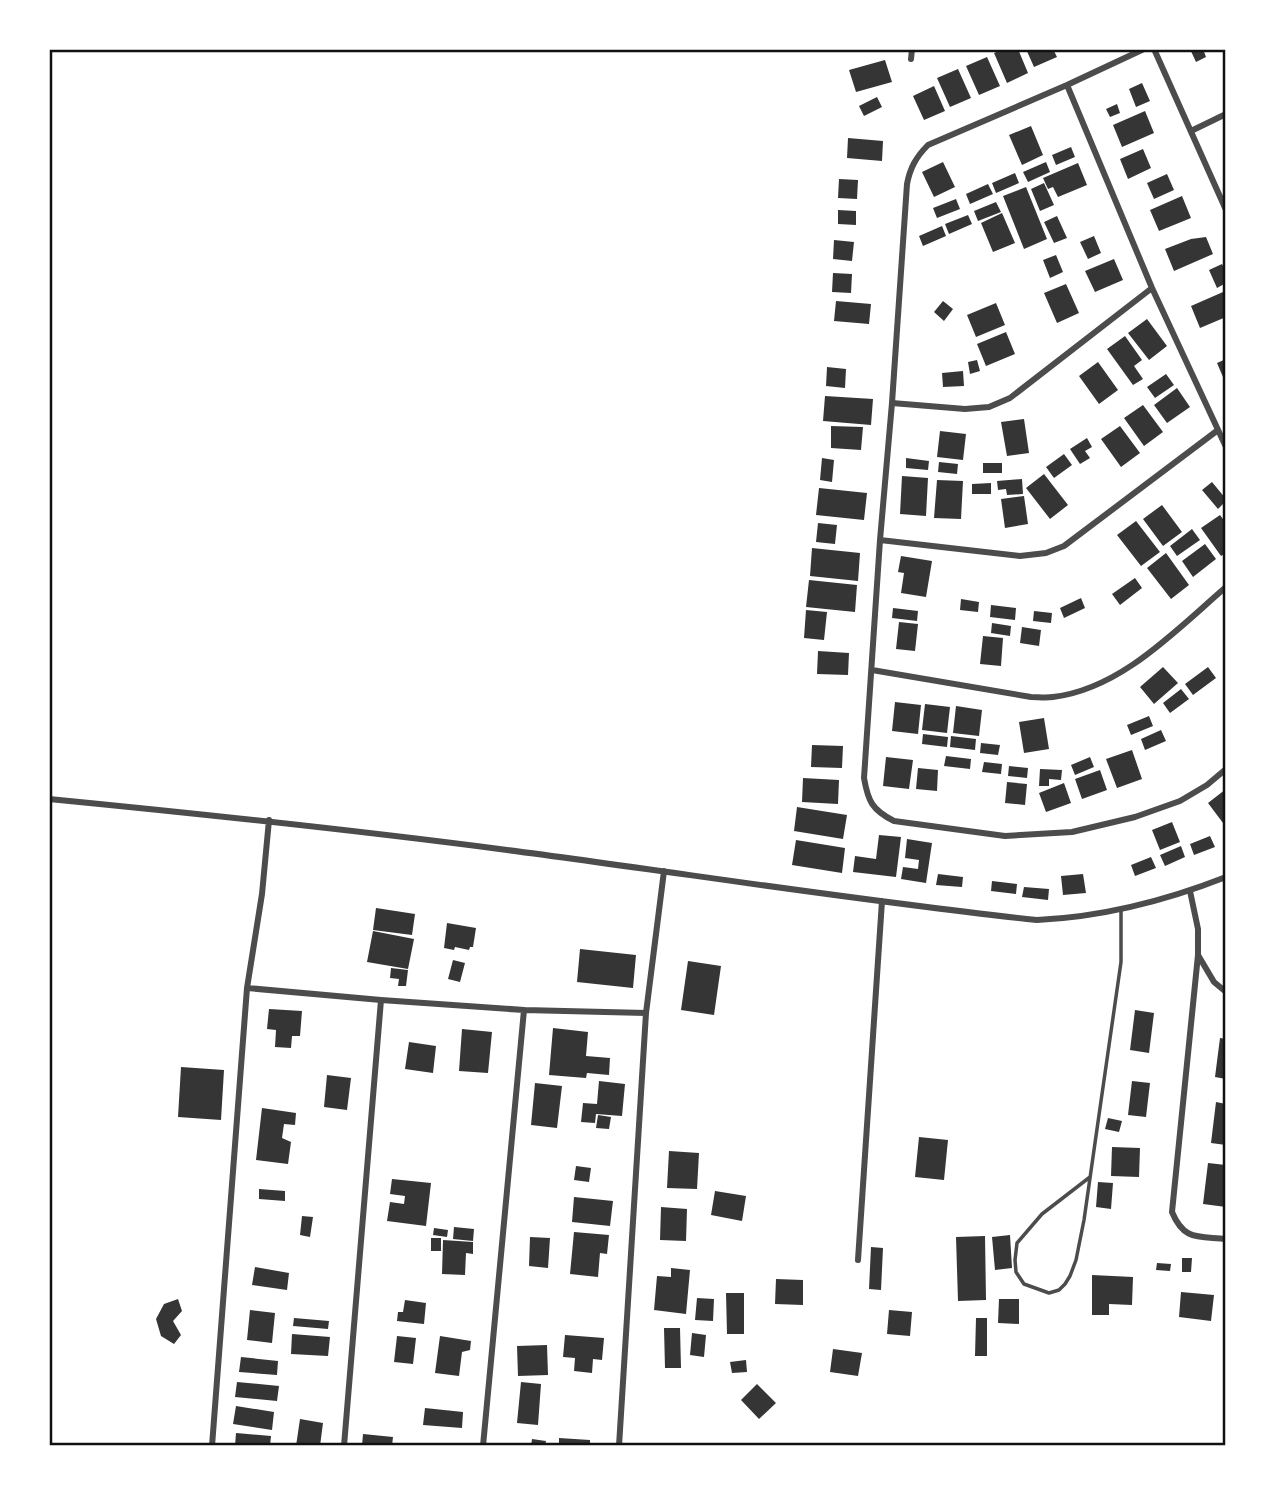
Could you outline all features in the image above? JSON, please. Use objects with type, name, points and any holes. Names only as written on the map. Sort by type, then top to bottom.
[{"type":"street","points":[[911,59],[912,49]]},
{"type":"street","points":[[1144,49],[1067,86],[928,145],[909,171],[864,778],[872,805],[880,814],[894,821],[1005,836],[1072,832],[1135,817],[1180,802],[1226,769]]},
{"type":"street","points":[[1154,49],[1226,210]]},
{"type":"street","points":[[1067,86],[1152,288],[1226,447]]},
{"type":"street","points":[[1191,131],[1226,114]]},
{"type":"street","points":[[891,403],[965,409],[989,407],[1010,398],[1152,288]]},
{"type":"street","points":[[880,540],[1020,556],[1046,553],[1065,546],[1218,430]]},
{"type":"street","points":[[872,670],[1031,697],[1052,697],[1078,691],[1105,681],[1135,664],[1226,587]]},
{"type":"street","points":[[49,799],[269,820],[1037,920],[1121,910],[1190,891],[1226,877]]},
{"type":"street","points":[[212,1446],[247,988],[262,894],[269,820]]},
{"type":"street","points":[[619,1446],[646,1013],[664,871]]},
{"type":"street","points":[[1190,891],[1198,929],[1198,956],[1172,1212],[1181,1230],[1191,1235],[1226,1239]]},
{"type":"street","points":[[858,1260],[882,901]]},
{"type":"street","points":[[1198,956],[1214,982],[1226,992]]},
{"type":"street","points":[[247,988],[524,1010],[646,1013]]},
{"type":"street","points":[[344,1446],[381,1000]]},
{"type":"street","points":[[483,1446],[524,1010]]},
{"type":"lane","points":[[1090,1177],[1042,1214],[1017,1243],[1014,1260],[1016,1272],[1024,1284],[1049,1293],[1059,1290],[1065,1284],[1076,1260],[1084,1220],[1121,962],[1121,910]]},
{"type":"building","points":[[1004,49],[1018,49],[1028,73],[1007,83],[994,53]]},
{"type":"building","points":[[1026,49],[1053,49],[1057,57],[1034,67]]},
{"type":"building","points":[[1190,49],[1203,49],[1206,57],[1196,62]]},
{"type":"building","points":[[987,57],[1000,86],[979,95],[966,66]]},
{"type":"building","points":[[885,60],[892,82],[856,92],[849,70]]},
{"type":"building","points":[[958,69],[971,98],[950,107],[937,78]]},
{"type":"building","points":[[1142,83],[1150,101],[1136,107],[1129,89]]},
{"type":"building","points":[[934,86],[945,111],[924,120],[913,96]]},
{"type":"building","points":[[877,97],[882,107],[864,116],[859,106]]},
{"type":"building","points":[[1117,104],[1120,113],[1110,117],[1106,109]]},
{"type":"building","points":[[1145,111],[1154,133],[1122,147],[1113,125]]},
{"type":"building","points":[[1031,126],[1043,155],[1022,165],[1009,135]]},
{"type":"building","points":[[848,138],[883,141],[882,161],[847,158]]},
{"type":"building","points":[[1071,147],[1075,157],[1056,165],[1052,155]]},
{"type":"building","points":[[1143,149],[1151,168],[1128,179],[1120,159]]},
{"type":"building","points":[[943,162],[955,187],[934,197],[922,172]]},
{"type":"building","points":[[1046,162],[1050,172],[1028,182],[1023,172]]},
{"type":"building","points":[[1078,163],[1087,185],[1058,197],[1053,187],[1048,189],[1043,178]]},
{"type":"building","points":[[1015,173],[1019,183],[996,193],[992,183]]},
{"type":"building","points":[[1167,174],[1174,190],[1154,199],[1147,183]]},
{"type":"building","points":[[839,179],[858,180],[857,199],[838,198]]},
{"type":"building","points":[[1044,183],[1054,205],[1040,211],[1031,189]]},
{"type":"building","points":[[988,184],[993,194],[970,204],[966,194]]},
{"type":"building","points":[[1026,187],[1047,239],[1024,249],[1003,196]]},
{"type":"building","points":[[1182,196],[1191,218],[1159,231],[1150,210]]},
{"type":"building","points":[[956,199],[960,209],[937,218],[933,208]]},
{"type":"building","points":[[996,202],[1001,212],[978,221],[974,211]]},
{"type":"building","points":[[838,210],[856,211],[856,225],[838,224]]},
{"type":"building","points":[[1002,213],[1015,243],[993,252],[981,223]]},
{"type":"building","points":[[968,215],[972,224],[949,234],[945,224]]},
{"type":"building","points":[[1057,216],[1067,238],[1054,243],[1044,222]]},
{"type":"building","points":[[942,226],[946,236],[923,246],[919,236]]},
{"type":"building","points":[[1094,236],[1101,253],[1088,259],[1080,242]]},
{"type":"building","points":[[1206,237],[1213,254],[1174,271],[1165,249],[1191,239]]},
{"type":"building","points":[[834,240],[854,242],[852,261],[833,259]]},
{"type":"building","points":[[1056,255],[1063,272],[1050,278],[1043,260]]},
{"type":"building","points":[[1114,259],[1123,280],[1095,292],[1085,271]]},
{"type":"building","points":[[1222,264],[1226,272],[1226,283],[1217,288],[1209,270]]},
{"type":"building","points":[[833,273],[852,274],[851,293],[832,292]]},
{"type":"building","points":[[1066,284],[1079,313],[1057,323],[1044,293]]},
{"type":"building","points":[[1223,292],[1226,317],[1200,328],[1191,306]]},
{"type":"building","points":[[836,301],[871,304],[869,324],[834,321]]},
{"type":"building","points":[[943,301],[953,309],[944,321],[934,312]]},
{"type":"building","points":[[996,303],[1005,325],[976,337],[967,315]]},
{"type":"building","points":[[1147,319],[1167,346],[1149,360],[1128,333]]},
{"type":"building","points":[[1006,332],[1015,354],[986,366],[977,344]]},
{"type":"building","points":[[1125,336],[1142,360],[1134,366],[1143,379],[1133,385],[1107,349]]},
{"type":"building","points":[[1226,359],[1226,384],[1217,363]]},
{"type":"building","points":[[977,360],[980,371],[970,374],[968,362]]},
{"type":"building","points":[[1098,362],[1118,390],[1099,404],[1079,376]]},
{"type":"building","points":[[827,367],[846,369],[845,388],[826,386]]},
{"type":"building","points":[[963,371],[964,386],[943,387],[942,373]]},
{"type":"building","points":[[1166,374],[1174,385],[1155,398],[1147,387]]},
{"type":"building","points":[[1177,388],[1190,407],[1167,423],[1154,405]]},
{"type":"building","points":[[825,396],[873,399],[871,425],[823,421]]},
{"type":"building","points":[[1143,405],[1163,432],[1144,446],[1124,418]]},
{"type":"building","points":[[1024,419],[1029,453],[1007,456],[1001,422]]},
{"type":"building","points":[[831,426],[863,427],[861,450],[831,448]]},
{"type":"building","points":[[1120,426],[1140,453],[1121,467],[1101,439]]},
{"type":"building","points":[[940,431],[966,434],[963,460],[937,457]]},
{"type":"building","points":[[1087,438],[1092,447],[1085,451],[1090,458],[1080,464],[1070,449]]},
{"type":"building","points":[[1064,454],[1072,465],[1054,478],[1046,467]]},
{"type":"building","points":[[822,458],[834,460],[832,482],[820,480]]},
{"type":"building","points":[[906,458],[929,461],[928,470],[906,468]]},
{"type":"building","points":[[939,462],[958,464],[957,474],[938,472]]},
{"type":"building","points":[[983,463],[1002,463],[1002,473],[983,473]]},
{"type":"building","points":[[1044,474],[1068,505],[1050,519],[1026,488]]},
{"type":"building","points":[[902,476],[928,478],[926,516],[900,514]]},
{"type":"building","points":[[1022,479],[1023,494],[1007,495],[1006,489],[998,490],[997,481]]},
{"type":"building","points":[[937,480],[963,481],[961,519],[934,518]]},
{"type":"building","points":[[1212,482],[1226,499],[1218,509],[1202,490]]},
{"type":"building","points":[[991,483],[991,494],[972,494],[972,484]]},
{"type":"building","points":[[819,488],[867,493],[864,520],[816,515]]},
{"type":"building","points":[[1024,496],[1028,524],[1005,528],[1001,499]]},
{"type":"building","points":[[1162,505],[1182,532],[1163,546],[1143,519]]},
{"type":"building","points":[[1220,515],[1226,523],[1226,553],[1221,556],[1201,528]]},
{"type":"building","points":[[1136,521],[1160,552],[1141,566],[1117,535]]},
{"type":"building","points":[[818,523],[837,525],[835,544],[816,542]]},
{"type":"building","points":[[1192,529],[1200,540],[1177,556],[1170,546]]},
{"type":"building","points":[[1205,544],[1216,559],[1193,577],[1182,561]]},
{"type":"building","points":[[812,548],[860,553],[858,581],[810,576]]},
{"type":"building","points":[[1166,553],[1189,585],[1171,599],[1147,568]]},
{"type":"building","points":[[901,556],[932,561],[926,597],[901,593],[904,573],[898,572]]},
{"type":"building","points":[[1135,578],[1142,588],[1120,605],[1112,594]]},
{"type":"building","points":[[809,580],[857,585],[855,612],[806,607]]},
{"type":"building","points":[[1081,598],[1085,608],[1064,618],[1060,608]]},
{"type":"building","points":[[961,599],[979,602],[978,612],[960,610]]},
{"type":"building","points":[[991,605],[1016,608],[1015,620],[990,617]]},
{"type":"building","points":[[893,608],[918,611],[917,621],[892,618]]},
{"type":"building","points":[[806,610],[827,612],[824,640],[804,638]]},
{"type":"building","points":[[1034,611],[1052,613],[1051,623],[1033,621]]},
{"type":"building","points":[[899,622],[918,624],[915,651],[896,649]]},
{"type":"building","points":[[992,623],[1011,626],[1010,636],[991,633]]},
{"type":"building","points":[[1022,627],[1041,630],[1039,646],[1020,643]]},
{"type":"building","points":[[983,636],[1003,638],[1001,666],[980,664]]},
{"type":"building","points":[[818,651],[849,653],[848,675],[817,674]]},
{"type":"building","points":[[1163,667],[1178,683],[1154,704],[1140,687]]},
{"type":"building","points":[[1208,667],[1216,678],[1193,695],[1185,684]]},
{"type":"building","points":[[1181,689],[1189,699],[1170,713],[1163,703]]},
{"type":"building","points":[[895,702],[921,705],[918,734],[892,731]]},
{"type":"building","points":[[925,704],[950,707],[947,733],[922,730]]},
{"type":"building","points":[[956,706],[982,710],[979,736],[953,733]]},
{"type":"building","points":[[1149,716],[1153,726],[1131,735],[1127,725]]},
{"type":"building","points":[[1044,718],[1049,749],[1024,753],[1019,722]]},
{"type":"building","points":[[1161,730],[1166,741],[1145,750],[1141,739]]},
{"type":"building","points":[[923,734],[948,737],[947,747],[922,744]]},
{"type":"building","points":[[951,736],[976,739],[975,750],[950,747]]},
{"type":"building","points":[[981,743],[1000,745],[998,755],[980,753]]},
{"type":"building","points":[[812,745],[843,746],[842,768],[811,767]]},
{"type":"building","points":[[1132,750],[1142,779],[1117,788],[1106,759]]},
{"type":"building","points":[[946,756],[971,759],[970,769],[944,766]]},
{"type":"building","points":[[886,757],[913,760],[909,789],[883,786]]},
{"type":"building","points":[[1090,757],[1094,767],[1075,775],[1071,765]]},
{"type":"building","points":[[984,762],[1002,764],[1001,774],[982,772]]},
{"type":"building","points":[[1009,766],[1028,768],[1027,778],[1008,776]]},
{"type":"building","points":[[918,768],[938,770],[937,791],[916,789]]},
{"type":"building","points":[[1040,769],[1062,770],[1061,780],[1049,779],[1049,786],[1039,786]]},
{"type":"building","points":[[1100,770],[1107,790],[1082,799],[1075,779]]},
{"type":"building","points":[[803,778],[839,780],[838,804],[802,802]]},
{"type":"building","points":[[1007,782],[1027,784],[1025,805],[1005,803]]},
{"type":"building","points":[[1064,783],[1071,803],[1046,812],[1039,793]]},
{"type":"building","points":[[1226,789],[1226,827],[1208,803]]},
{"type":"building","points":[[797,807],[847,815],[843,839],[794,831]]},
{"type":"building","points":[[1172,822],[1180,842],[1160,850],[1152,830]]},
{"type":"building","points":[[879,835],[901,837],[896,877],[853,872],[855,856],[876,859]]},
{"type":"building","points":[[1210,836],[1215,847],[1194,855],[1190,844]]},
{"type":"building","points":[[907,839],[932,843],[926,883],[901,879],[903,867],[918,869],[919,860],[905,858]]},
{"type":"building","points":[[796,840],[845,848],[842,873],[792,865]]},
{"type":"building","points":[[1181,846],[1185,857],[1165,866],[1160,855]]},
{"type":"building","points":[[1151,857],[1156,868],[1135,876],[1131,865]]},
{"type":"building","points":[[938,874],[963,877],[962,887],[936,885]]},
{"type":"building","points":[[1083,874],[1086,893],[1063,895],[1061,876]]},
{"type":"building","points":[[992,881],[1017,884],[1016,894],[991,891]]},
{"type":"building","points":[[1024,887],[1049,889],[1048,900],[1022,897]]},
{"type":"building","points":[[376,908],[415,914],[412,935],[373,930]]},
{"type":"building","points":[[447,923],[476,928],[473,947],[469,950],[444,948]]},
{"type":"building","points":[[373,931],[414,939],[408,969],[367,962]]},
{"type":"building","points":[[580,949],[636,955],[633,988],[577,982]]},
{"type":"building","points":[[453,960],[465,963],[460,982],[448,979]]},
{"type":"building","points":[[688,961],[721,966],[714,1015],[681,1010]]},
{"type":"building","points":[[391,968],[408,970],[406,986],[398,986],[399,979],[390,978]]},
{"type":"building","points":[[269,1009],[302,1011],[300,1036],[292,1036],[291,1048],[275,1047],[276,1030],[267,1029]]},
{"type":"building","points":[[1135,1010],[1154,1013],[1149,1053],[1130,1050]]},
{"type":"building","points":[[553,1028],[588,1032],[586,1056],[610,1058],[609,1075],[587,1073],[586,1078],[549,1075]]},
{"type":"building","points":[[462,1029],[492,1032],[488,1073],[459,1071]]},
{"type":"building","points":[[1220,1038],[1226,1039],[1226,1079],[1215,1077]]},
{"type":"building","points":[[409,1042],[436,1046],[433,1073],[405,1069]]},
{"type":"building","points":[[181,1067],[224,1070],[221,1120],[178,1117]]},
{"type":"building","points":[[327,1075],[351,1078],[347,1110],[324,1107]]},
{"type":"building","points":[[599,1081],[625,1084],[622,1116],[596,1114],[595,1123],[581,1122],[583,1103],[597,1104]]},
{"type":"building","points":[[1132,1081],[1150,1083],[1146,1117],[1128,1115]]},
{"type":"building","points":[[535,1083],[562,1086],[557,1128],[531,1125]]},
{"type":"building","points":[[1216,1102],[1226,1104],[1226,1145],[1211,1143]]},
{"type":"building","points":[[262,1108],[296,1113],[295,1125],[284,1124],[282,1138],[291,1142],[288,1164],[256,1160]]},
{"type":"building","points":[[598,1115],[611,1117],[609,1129],[596,1128]]},
{"type":"building","points":[[1108,1118],[1122,1121],[1119,1132],[1105,1129]]},
{"type":"building","points":[[919,1137],[948,1140],[944,1180],[915,1177]]},
{"type":"building","points":[[1112,1147],[1140,1148],[1139,1177],[1111,1176]]},
{"type":"building","points":[[669,1151],[699,1153],[697,1189],[667,1188]]},
{"type":"building","points":[[1208,1163],[1226,1165],[1226,1207],[1203,1204]]},
{"type":"building","points":[[576,1166],[591,1168],[589,1182],[574,1180]]},
{"type":"building","points":[[392,1179],[431,1183],[426,1226],[387,1221],[390,1202],[404,1204],[405,1196],[390,1194]]},
{"type":"building","points":[[1098,1182],[1113,1183],[1111,1209],[1096,1207]]},
{"type":"building","points":[[259,1189],[285,1191],[285,1201],[259,1199]]},
{"type":"building","points":[[715,1191],[746,1196],[742,1221],[711,1215]]},
{"type":"building","points":[[574,1197],[613,1201],[610,1226],[572,1222]]},
{"type":"building","points":[[661,1207],[687,1209],[686,1241],[660,1240]]},
{"type":"building","points":[[302,1216],[313,1217],[310,1237],[300,1235]]},
{"type":"building","points":[[454,1227],[474,1229],[473,1241],[453,1239]]},
{"type":"building","points":[[434,1228],[448,1230],[447,1237],[433,1235]]},
{"type":"building","points":[[574,1232],[609,1235],[607,1254],[600,1253],[598,1277],[570,1274]]},
{"type":"building","points":[[1010,1235],[1012,1268],[995,1270],[992,1237]]},
{"type":"building","points":[[985,1236],[986,1300],[958,1301],[956,1237]]},
{"type":"building","points":[[530,1237],[550,1238],[548,1268],[529,1266]]},
{"type":"building","points":[[431,1238],[441,1238],[441,1251],[431,1251]]},
{"type":"building","points":[[443,1240],[473,1242],[473,1254],[466,1253],[465,1275],[442,1274]]},
{"type":"building","points":[[871,1247],[883,1248],[881,1290],[869,1289]]},
{"type":"building","points":[[1182,1258],[1192,1258],[1191,1272],[1182,1272]]},
{"type":"building","points":[[1157,1263],[1171,1264],[1170,1271],[1156,1270]]},
{"type":"building","points":[[255,1267],[289,1273],[287,1290],[252,1285]]},
{"type":"building","points":[[671,1268],[690,1270],[686,1314],[654,1310],[657,1276],[671,1277]]},
{"type":"building","points":[[1092,1275],[1133,1277],[1132,1305],[1109,1304],[1109,1315],[1092,1315]]},
{"type":"building","points":[[776,1279],[803,1280],[803,1305],[775,1304]]},
{"type":"building","points":[[1181,1292],[1214,1295],[1211,1321],[1179,1317]]},
{"type":"building","points":[[726,1293],[744,1293],[744,1334],[727,1334]]},
{"type":"building","points":[[697,1298],[714,1299],[713,1321],[695,1320]]},
{"type":"building","points":[[178,1299],[182,1311],[173,1321],[181,1335],[174,1344],[161,1336],[156,1319],[164,1304]]},
{"type":"building","points":[[999,1299],[1019,1299],[1019,1324],[998,1323]]},
{"type":"building","points":[[405,1300],[426,1303],[424,1324],[397,1321],[398,1312],[403,1312]]},
{"type":"building","points":[[250,1310],[275,1313],[272,1343],[247,1340]]},
{"type":"building","points":[[889,1310],[912,1312],[910,1336],[887,1334]]},
{"type":"building","points":[[294,1318],[329,1321],[328,1329],[293,1326]]},
{"type":"building","points":[[976,1318],[987,1318],[987,1356],[975,1356]]},
{"type":"building","points":[[664,1328],[680,1328],[681,1368],[665,1368]]},
{"type":"building","points":[[692,1333],[706,1335],[704,1357],[690,1355]]},
{"type":"building","points":[[292,1334],[330,1337],[328,1356],[291,1354]]},
{"type":"building","points":[[565,1335],[604,1338],[602,1360],[593,1359],[592,1373],[574,1371],[575,1358],[563,1357]]},
{"type":"building","points":[[397,1336],[416,1338],[413,1364],[394,1362]]},
{"type":"building","points":[[440,1336],[471,1341],[470,1350],[462,1352],[459,1376],[435,1373]]},
{"type":"building","points":[[547,1345],[548,1375],[518,1376],[517,1346]]},
{"type":"building","points":[[833,1349],[862,1353],[858,1376],[830,1372]]},
{"type":"building","points":[[241,1357],[278,1361],[277,1375],[239,1372]]},
{"type":"building","points":[[746,1360],[747,1372],[732,1373],[730,1362]]},
{"type":"building","points":[[237,1382],[279,1386],[277,1401],[235,1397]]},
{"type":"building","points":[[521,1382],[541,1384],[538,1425],[517,1423]]},
{"type":"building","points":[[757,1384],[776,1403],[759,1419],[741,1400]]},
{"type":"building","points":[[236,1406],[274,1412],[272,1430],[233,1424]]},
{"type":"building","points":[[425,1408],[463,1412],[462,1428],[423,1425]]},
{"type":"building","points":[[300,1419],[323,1423],[320,1446],[296,1446]]},
{"type":"building","points":[[236,1433],[271,1436],[270,1446],[235,1446]]},
{"type":"building","points":[[363,1434],[393,1437],[392,1446],[362,1446]]},
{"type":"building","points":[[559,1438],[590,1440],[590,1446],[559,1446]]},
{"type":"building","points":[[532,1439],[546,1441],[545,1446],[531,1446]]}]
